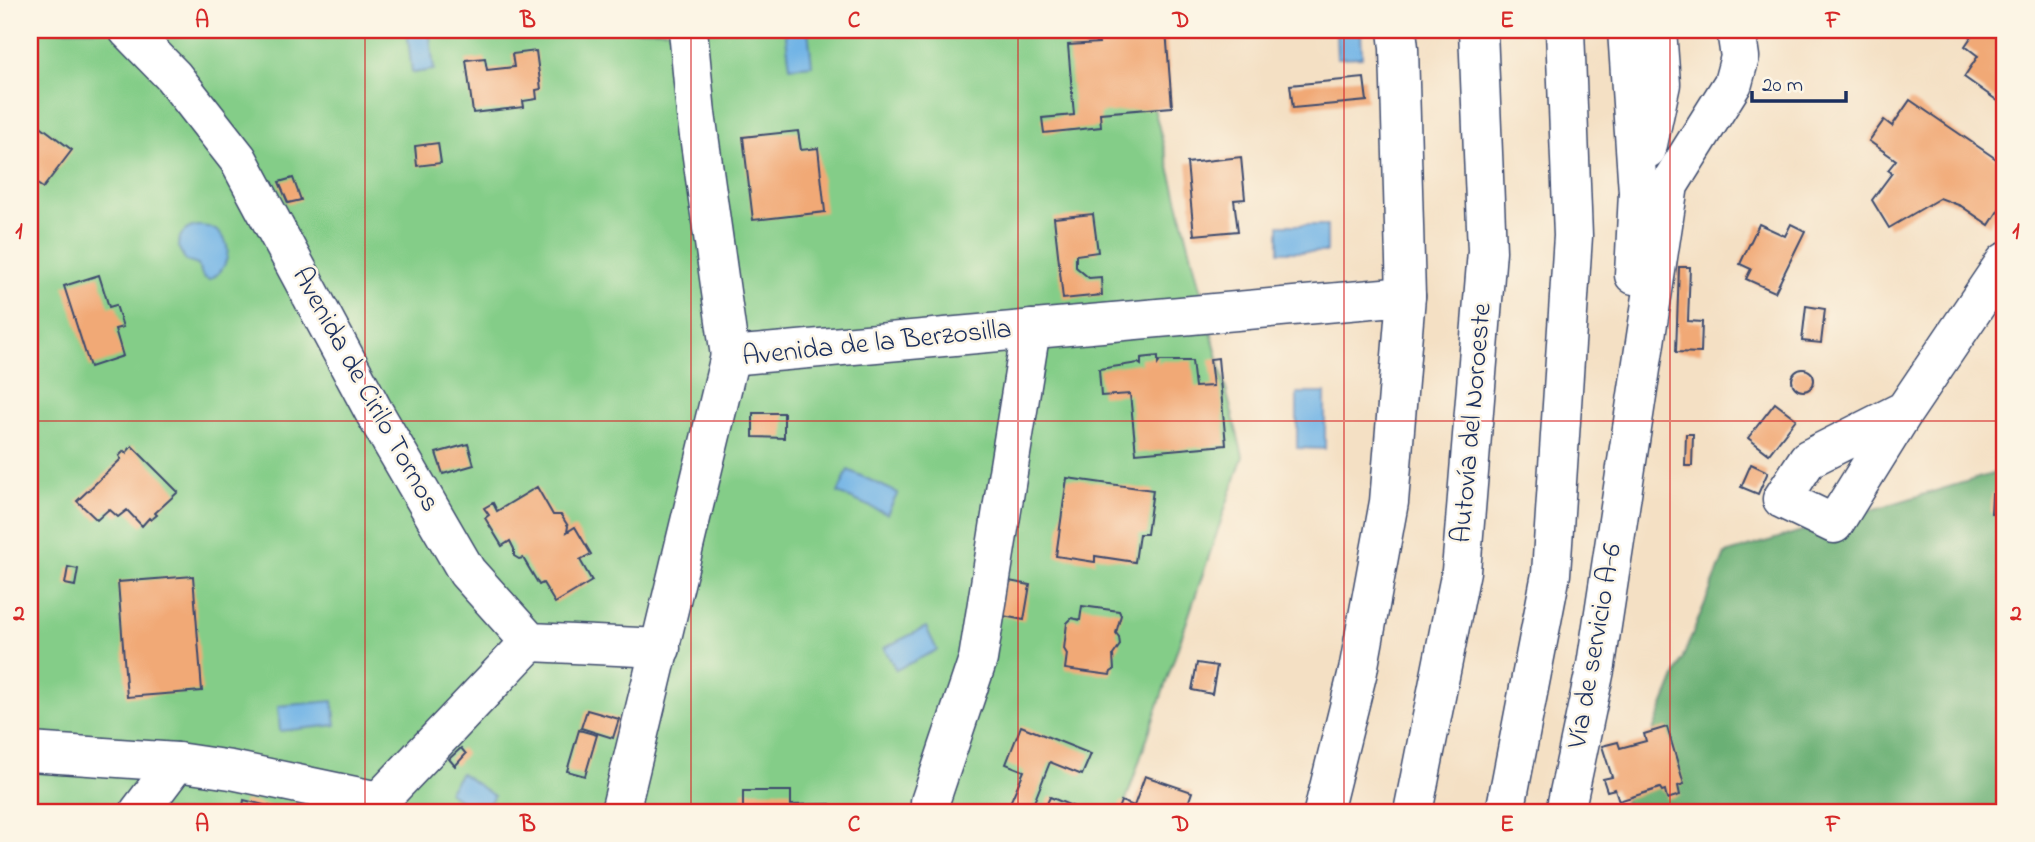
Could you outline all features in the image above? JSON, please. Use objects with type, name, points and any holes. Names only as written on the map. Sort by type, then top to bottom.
[{"type":"main road","name":"Avenida de Cirilo Tornos","points":[[128,30],[173,76],[238,159],[374,412],[467,572],[530,642]]},
{"type":"main road","points":[[688,30],[696,114],[730,356]]},
{"type":"main road","points":[[1323,812],[1358,671],[1389,502],[1406,296],[1399,48],[1396,30]]},
{"type":"main road","name":"Autovía del Noroeste","points":[[1413,812],[1461,571],[1487,251],[1478,30]]},
{"type":"main road","points":[[1505,812],[1551,574],[1573,236],[1565,30]]},
{"type":"main road","points":[[1625,480],[1637,192],[1627,30]]},
{"type":"main road","points":[[1637,192],[1661,84],[1657,30]]},
{"type":"main road","points":[[1625,480],[1669,185],[1733,83],[1740,57],[1736,30]]},
{"type":"main road","points":[[1905,410],[2005,262]]},
{"type":"main road","name":"Avenida de la Berzosilla","points":[[620,812],[730,356],[1406,296]]},
{"type":"main road","points":[[930,802],[978,659],[1031,329]]},
{"type":"main road","name":"Vía de servicio A-6","points":[[1565,812],[1595,665],[1625,480]]},
{"type":"main road","points":[[30,752],[177,762],[231,770],[379,801],[530,642],[661,648]]},
{"type":"main road","points":[[139,812],[177,762]]},
{"type":"green space","points":[[30,30],[1134,30],[1243,456],[1122,812],[30,812]]},
{"type":"green space","points":[[2005,470],[2005,812],[1620,812],[1725,554]]},
{"type":"water","points":[[407,30],[429,30],[434,70],[412,73]]},
{"type":"water","points":[[785,30],[808,30],[812,65],[790,67]]},
{"type":"water","points":[[1336,30],[1361,30],[1362,57],[1337,58]]},
{"type":"water","points":[[1279,225],[1327,225],[1327,252],[1279,252]]},
{"type":"water","points":[[198,226],[209,227],[218,232],[227,247],[224,265],[209,280],[203,277],[198,265],[186,261],[178,247],[184,232]]},
{"type":"water","points":[[1297,393],[1325,393],[1325,449],[1297,448]]},
{"type":"water","points":[[848,470],[898,493],[887,514],[838,493]]},
{"type":"water","points":[[926,627],[937,650],[896,670],[884,648]]},
{"type":"water","points":[[333,701],[336,725],[280,731],[278,706]]},
{"type":"water","points":[[461,773],[494,796],[483,812],[478,812],[448,792]]},
{"type":"building","points":[[1166,30],[1172,107],[1100,113],[1101,127],[1044,133],[1042,118],[1074,115],[1068,45],[1099,43],[1098,36]]},
{"type":"building","points":[[1976,30],[2005,30],[2005,106],[1964,77],[1978,56],[1965,46]]},
{"type":"building","points":[[536,51],[541,89],[536,90],[537,99],[523,101],[524,107],[473,113],[466,60],[485,58],[487,70],[514,67],[512,54]]},
{"type":"building","points":[[1364,78],[1367,101],[1293,108],[1290,85]]},
{"type":"building","points":[[1910,100],[2005,165],[2005,200],[1989,225],[1961,206],[1940,198],[1889,228],[1872,200],[1892,173],[1888,170],[1896,160],[1869,141],[1884,120],[1892,126]]},
{"type":"building","points":[[30,118],[72,150],[43,188],[30,179]]},
{"type":"building","points":[[798,131],[801,150],[818,148],[825,212],[753,220],[743,137]]},
{"type":"building","points":[[438,143],[441,163],[417,166],[415,146]]},
{"type":"building","points":[[1241,157],[1245,199],[1234,200],[1238,231],[1194,235],[1187,163]]},
{"type":"building","points":[[293,178],[301,200],[288,203],[279,182]]},
{"type":"building","points":[[1093,214],[1098,252],[1076,255],[1076,267],[1089,278],[1101,277],[1102,295],[1063,299],[1054,218]]},
{"type":"building","points":[[1759,224],[1785,236],[1791,224],[1805,231],[1775,292],[1746,279],[1751,269],[1740,264]]},
{"type":"building","points":[[1679,267],[1690,267],[1688,321],[1702,322],[1701,353],[1676,352]]},
{"type":"building","points":[[99,275],[109,307],[116,305],[123,327],[115,329],[123,356],[90,367],[64,286]]},
{"type":"building","points":[[1806,306],[1825,309],[1821,343],[1802,341]]},
{"type":"building","points":[[1158,356],[1158,364],[1160,361],[1192,361],[1195,387],[1213,386],[1210,359],[1218,358],[1226,445],[1136,453],[1130,394],[1101,396],[1099,369],[1138,363],[1141,365],[1141,358]]},
{"type":"building","points":[[1803,369],[1811,372],[1814,380],[1811,388],[1803,391],[1795,388],[1792,380],[1795,372]]},
{"type":"building","points":[[1775,403],[1796,419],[1769,454],[1748,438]]},
{"type":"building","points":[[753,413],[784,413],[784,438],[753,437]]},
{"type":"building","points":[[1686,434],[1693,434],[1692,466],[1685,466]]},
{"type":"building","points":[[468,444],[474,465],[443,474],[436,453]]},
{"type":"building","points":[[132,446],[178,492],[155,513],[157,515],[151,520],[149,518],[142,526],[127,510],[118,517],[109,509],[97,520],[77,501],[121,459],[119,456],[124,451],[126,453]]},
{"type":"building","points":[[1751,464],[1768,472],[1758,494],[1741,487]]},
{"type":"building","points":[[1067,478],[1153,490],[1147,534],[1139,534],[1135,562],[1095,556],[1095,562],[1056,556]]},
{"type":"building","points":[[537,487],[553,515],[561,515],[568,526],[567,532],[575,527],[591,554],[580,560],[592,581],[555,603],[543,583],[539,585],[523,558],[514,556],[510,541],[502,546],[485,518],[489,515],[484,508],[493,503],[497,511]]},
{"type":"building","points":[[1992,494],[2005,494],[2005,514],[1991,513]]},
{"type":"building","points":[[2005,518],[2005,559],[2000,558]]},
{"type":"building","points":[[68,567],[78,569],[75,586],[65,584]]},
{"type":"building","points":[[193,576],[202,691],[127,697],[118,582]]},
{"type":"building","points":[[1004,580],[1030,585],[1024,620],[998,615]]},
{"type":"building","points":[[1082,606],[1119,611],[1121,615],[1116,633],[1120,645],[1113,655],[1114,670],[1110,675],[1065,669],[1067,623],[1072,618],[1080,620]]},
{"type":"building","points":[[1197,663],[1217,666],[1212,694],[1192,690]]},
{"type":"building","points":[[587,710],[619,719],[613,738],[581,728]]},
{"type":"building","points":[[1021,726],[1091,754],[1082,775],[1050,762],[1031,810],[1038,812],[1006,812],[1024,771],[1006,764]]},
{"type":"building","points":[[1667,727],[1684,784],[1678,786],[1680,795],[1667,799],[1665,790],[1660,788],[1619,801],[1615,789],[1607,791],[1603,779],[1612,777],[1602,746],[1618,742],[1620,748],[1646,741],[1644,734]]},
{"type":"building","points":[[579,730],[597,735],[585,776],[567,771]]},
{"type":"building","points":[[461,748],[466,754],[455,766],[449,759]]},
{"type":"building","points":[[1145,776],[1192,792],[1185,812],[1117,812],[1121,801],[1134,806]]},
{"type":"building","points":[[743,791],[791,791],[791,805],[830,804],[831,812],[743,812]]},
{"type":"building","points":[[1050,797],[1086,812],[1043,812]]},
{"type":"building","points":[[244,800],[272,807],[271,812],[242,812]]}]
